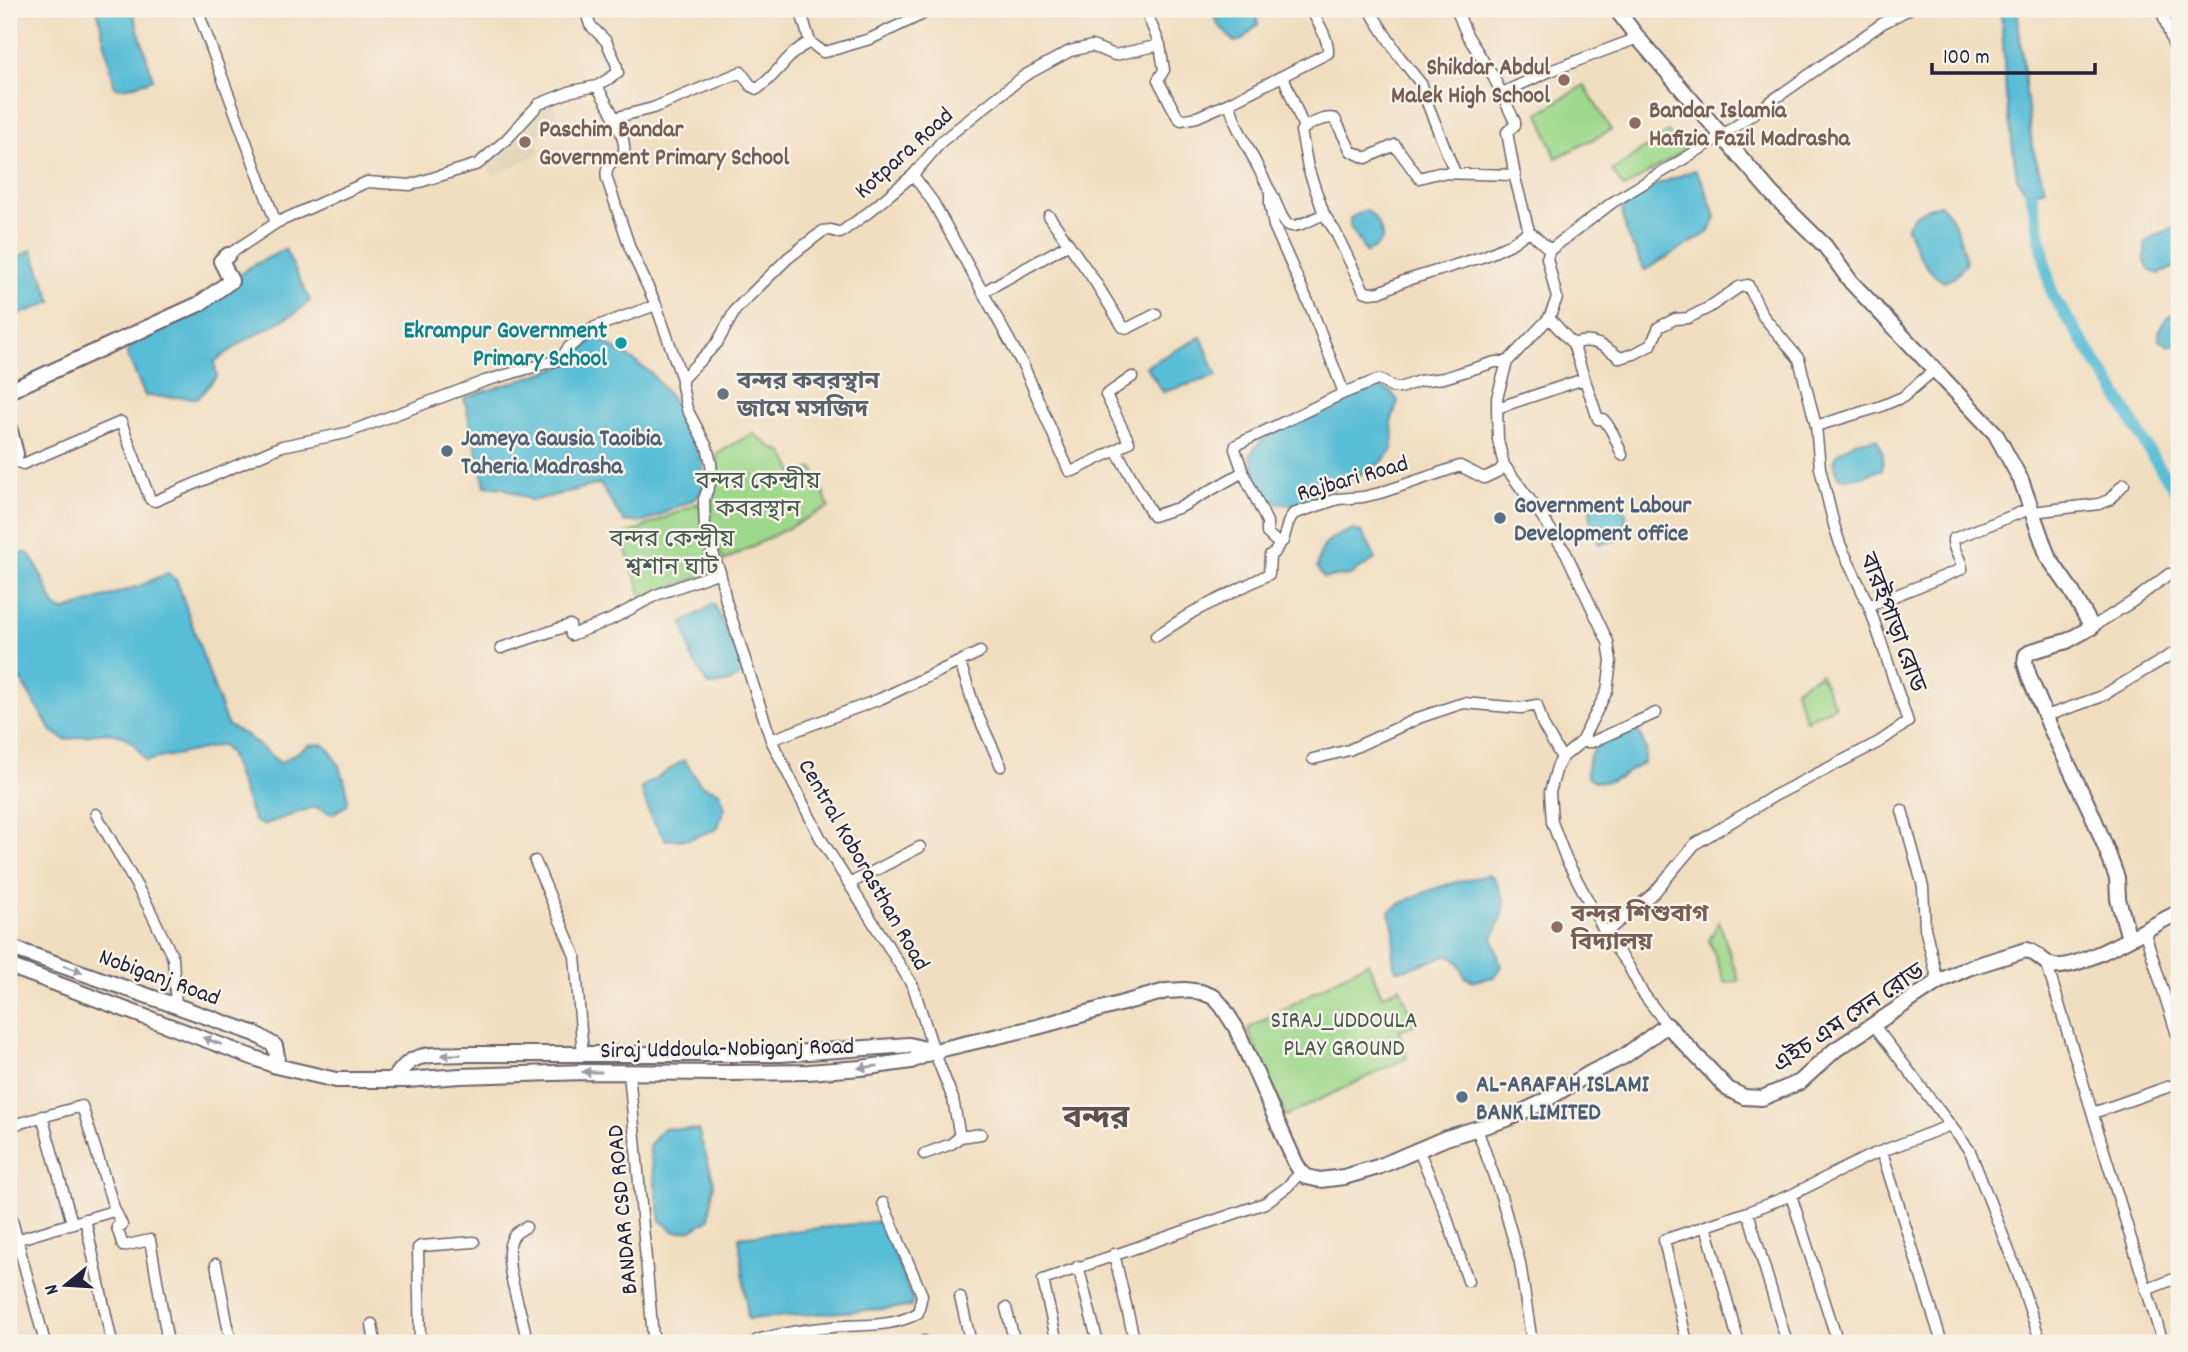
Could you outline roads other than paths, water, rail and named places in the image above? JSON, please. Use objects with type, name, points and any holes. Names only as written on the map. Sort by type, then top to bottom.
[{"type":"main road","points":[[1616,9],[1778,200],[1825,246],[1857,290],[1995,433],[2021,480],[2048,557],[2092,627],[2067,641],[2032,651],[2026,655],[2025,663],[2046,716],[2108,851],[2117,878],[2118,898],[2129,938]]},
{"type":"main road","points":[[9,391],[199,304],[232,281],[221,261],[228,255]]},
{"type":"main road","points":[[9,427],[12,456]]},
{"type":"main road","name":"এইচ এম সেন রোড","points":[[1667,1025],[1728,1089],[1744,1097],[1762,1098],[1800,1082],[1835,1050],[1873,1024],[1938,982],[1968,968],[2026,950],[2035,952],[2055,966],[2086,960],[2179,912]]},
{"type":"main road","name":"Nobiganj Road","points":[[9,947],[268,1040],[275,1046],[276,1066]]},
{"type":"main road","name":"Nobiganj Road","points":[[9,966],[276,1066],[336,1080],[519,1074]]},
{"type":"main road","name":"Siraj Uddoula-Nobiganj Road","points":[[519,1074],[808,1072],[861,1068],[911,1061],[934,1051],[1037,1027],[1166,991],[1201,992],[1214,997],[1236,1028],[1301,1172]]},
{"type":"main road","points":[[1301,1172],[1307,1177],[1320,1180],[1344,1177],[1378,1167],[1446,1138],[1477,1129],[1539,1104],[1623,1057],[1667,1025]]},
{"type":"main road","name":"Siraj Uddoula-Nobiganj Road","points":[[518,1056],[628,1053],[779,1054],[909,1045],[934,1051]]},
{"type":"main road","points":[[394,1080],[402,1066],[410,1060],[463,1054],[518,1056],[519,1074]]},
{"type":"street","points":[[197,9],[276,223]]},
{"type":"street","points":[[228,255],[276,223],[367,183],[410,185],[478,164],[506,140],[539,104],[572,91],[597,86],[618,73],[606,41],[590,25],[585,9]]},
{"type":"street","points":[[800,9],[810,42],[823,52],[870,39],[923,14]]},
{"type":"street","points":[[1146,9],[1160,45],[1164,70],[1158,80],[1181,120],[1198,117],[1328,53],[1329,48],[1311,9]]},
{"type":"street","points":[[1369,9],[1399,56],[1422,85],[1455,173]]},
{"type":"street","points":[[1456,9],[1467,35],[1502,93],[1515,122],[1507,132],[1529,231],[1550,250]]},
{"type":"street","points":[[1314,759],[1349,750],[1421,717],[1464,703],[1521,708],[1537,705],[1543,724],[1562,758],[1581,742],[1607,691],[1611,661],[1608,642],[1566,554],[1504,465],[1498,440],[1497,398],[1507,362],[1549,318],[1557,298],[1547,258],[1550,250],[1613,202],[1723,135],[1873,30],[1909,9]]},
{"type":"street","points":[[2161,9],[2176,43],[2179,61]]},
{"type":"street","points":[[1502,93],[1550,71],[1638,38]]},
{"type":"street","points":[[614,118],[653,108],[740,72],[751,86],[757,89],[796,51],[810,42]]},
{"type":"street","name":"Kotpara Road","points":[[682,379],[717,342],[736,309],[788,258],[822,231],[839,233],[869,212],[913,175],[942,141],[1024,76],[1070,51],[1092,46],[1115,55],[1160,45]]},
{"type":"street","points":[[1283,76],[1304,128]]},
{"type":"street","name":"Central Koborasthan Road","points":[[597,86],[614,118],[625,147],[624,153],[608,166],[606,172],[630,248],[656,305],[682,379],[687,409],[707,447],[712,478],[704,499],[705,532],[720,572],[726,601],[771,740],[821,839],[913,986],[953,1099],[960,1137]]},
{"type":"street","points":[[1228,103],[1284,222],[1295,228],[1324,214]]},
{"type":"street","points":[[1515,175],[1438,173],[1419,178],[1395,145],[1362,158],[1351,151],[1332,117],[1301,131],[1308,168],[1324,214],[1364,291],[1380,292],[1404,281],[1485,256],[1511,244],[1529,231]]},
{"type":"street","points":[[913,175],[933,202],[1024,367],[1069,471],[1129,442],[1106,395],[1132,377]]},
{"type":"street","points":[[1270,191],[1269,205],[1274,226],[1313,313],[1344,393]]},
{"type":"street","points":[[1049,216],[1123,327],[1128,328],[1156,314]]},
{"type":"street","points":[[983,292],[1069,244]]},
{"type":"street","name":"বারইপাড়া রোড","points":[[1573,344],[1592,341],[1607,347],[1620,358],[1634,355],[1651,345],[1659,327],[1708,309],[1739,287],[1748,285],[1763,316],[1799,359],[1816,426],[1820,468],[1834,525],[1869,606],[1908,722],[1879,742],[1773,796],[1695,844],[1654,893],[1605,933]]},
{"type":"street","points":[[12,456],[18,463],[23,464],[121,422],[150,499],[155,501],[282,446],[346,433],[485,381],[561,359],[568,348],[595,327],[656,305]]},
{"type":"street","points":[[1549,318],[1573,344],[1598,419],[1606,421],[1622,455]]},
{"type":"street","points":[[1156,636],[1193,612],[1269,574],[1270,555],[1279,544],[1267,533],[1267,522],[1243,471],[1236,445],[1377,380],[1400,388],[1495,362],[1507,362]]},
{"type":"street","points":[[1816,426],[1903,397],[1934,370]]},
{"type":"street","points":[[1497,408],[1584,379]]},
{"type":"street","points":[[1116,450],[1153,516],[1181,507],[1243,471]]},
{"type":"street","name":"Rajbari Road","points":[[1279,544],[1283,541],[1289,518],[1293,514],[1338,499],[1380,493],[1460,466],[1483,478],[1499,471],[1504,465]]},
{"type":"street","points":[[1869,606],[1962,569],[1954,551],[1953,539],[2032,510],[2099,504],[2109,500],[2124,484]]},
{"type":"street","points":[[501,648],[570,625],[571,635],[610,620],[656,595],[720,572]]},
{"type":"street","points":[[2092,627],[2132,602],[2169,573],[2179,582]]},
{"type":"street","points":[[2046,716],[2100,697],[2179,650]]},
{"type":"street","points":[[771,740],[880,699],[981,652]]},
{"type":"street","points":[[960,662],[975,709],[1001,766]]},
{"type":"street","points":[[1581,742],[1592,742],[1656,713]]},
{"type":"street","name":"এইচ এম সেন রোড","points":[[1562,758],[1552,780],[1550,792],[1552,822],[1566,859],[1605,933],[1667,1025]]},
{"type":"street","points":[[1902,810],[1923,887],[1925,928],[1938,982]]},
{"type":"street","points":[[96,814],[148,906],[173,958],[176,1006]]},
{"type":"street","points":[[849,884],[920,847]]},
{"type":"street","points":[[535,861],[575,957],[583,1055]]},
{"type":"street","points":[[2144,930],[2179,1036]]},
{"type":"street","points":[[2046,962],[2163,1343]]},
{"type":"street","points":[[1873,1024],[1970,1151],[2018,1274],[2041,1343]]},
{"type":"street","name":"BANDAR CSD ROAD","points":[[629,1072],[653,1337],[651,1343]]},
{"type":"street","points":[[2093,1113],[2179,1083]]},
{"type":"street","points":[[9,1126],[82,1106],[122,1226],[117,1227],[123,1246],[150,1240],[168,1343]]},
{"type":"street","points":[[42,1116],[72,1223]]},
{"type":"street","points":[[1687,1343],[1664,1240],[1791,1195],[1882,1152],[1951,1125]]},
{"type":"street","points":[[1477,1129],[1502,1196],[1520,1263],[1532,1343]]},
{"type":"street","points":[[923,1154],[951,1144],[960,1137],[981,1133]]},
{"type":"street","points":[[1418,1149],[1445,1212],[1468,1281]]},
{"type":"street","points":[[1882,1152],[1942,1343]]},
{"type":"street","points":[[1057,1343],[1043,1280],[1265,1203],[1287,1188],[1301,1172]]},
{"type":"street","points":[[1791,1195],[1838,1343]]},
{"type":"street","points":[[755,1343],[775,1335],[832,1327],[886,1324],[905,1320],[918,1313],[922,1295],[883,1203]]},
{"type":"street","points":[[13,1240],[113,1211],[114,1208]]},
{"type":"street","points":[[9,1209],[13,1240],[45,1343]]},
{"type":"street","points":[[1748,1212],[1787,1343]]},
{"type":"street","points":[[85,1219],[112,1343]]},
{"type":"street","points":[[1706,1226],[1739,1343]]},
{"type":"street","points":[[526,1227],[513,1237],[509,1261],[527,1343]]},
{"type":"street","points":[[421,1343],[418,1248],[474,1242]]},
{"type":"street","points":[[1114,1254],[1135,1343]]},
{"type":"street","points":[[216,1264],[231,1343]]},
{"type":"street","points":[[1079,1266],[1098,1343]]},
{"type":"street","points":[[2146,1290],[2179,1277]]},
{"type":"street","points":[[960,1297],[971,1343]]},
{"type":"street","points":[[1006,1308],[1015,1343]]},
{"type":"street","points":[[372,1324],[375,1343]]},
{"type":"water","points":[[97,9],[132,9],[153,79],[129,87],[115,88]]},
{"type":"water","points":[[1211,9],[1256,9],[1258,24],[1242,40],[1234,42],[1218,24]]},
{"type":"water","points":[[2001,9],[2017,9],[2032,146],[2045,189],[2027,194],[2017,178],[2006,96]]},
{"type":"water","points":[[1695,170],[1716,218],[1709,232],[1645,270],[1627,235],[1622,209],[1656,185]]},
{"type":"water","points":[[1940,204],[1954,224],[1966,264],[1955,277],[1944,282],[1926,265],[1907,227],[1916,214]]},
{"type":"water","points":[[1366,210],[1378,224],[1382,238],[1380,244],[1366,253],[1350,226],[1350,218]]},
{"type":"water","points":[[2179,227],[2179,265],[2160,274],[2150,271],[2145,262],[2145,244],[2155,235]]},
{"type":"water","points":[[285,249],[310,301],[294,314],[244,341],[214,362],[217,376],[198,398],[145,396],[127,354],[137,330],[207,301],[248,268]]},
{"type":"water","points":[[32,250],[52,302],[15,316],[9,297],[9,262]]},
{"type":"water","points":[[2179,310],[2179,345],[2170,346],[2159,340],[2161,326]]},
{"type":"water","points":[[595,337],[651,373],[681,411],[703,463],[702,492],[695,499],[645,522],[624,522],[600,484],[532,501],[504,488],[485,486],[464,398],[560,367]]},
{"type":"water","points":[[1201,337],[1217,376],[1163,392],[1146,366]]},
{"type":"water","points":[[1380,386],[1391,392],[1398,401],[1391,423],[1394,436],[1392,450],[1381,463],[1300,506],[1275,503],[1262,494],[1250,455],[1258,444],[1289,423]]},
{"type":"water","points":[[1877,439],[1883,454],[1882,469],[1850,478],[1838,477],[1834,462],[1837,454],[1857,441]]},
{"type":"water","points":[[1618,495],[1626,515],[1627,533],[1617,540],[1599,544],[1591,522],[1590,509],[1602,499]]},
{"type":"water","points":[[1352,530],[1361,532],[1375,559],[1350,575],[1324,578],[1317,567],[1324,546],[1337,536]]},
{"type":"water","points":[[28,553],[55,606],[63,611],[142,585],[168,573],[177,581],[227,725],[246,735],[280,763],[309,745],[323,744],[333,755],[341,772],[347,805],[332,814],[311,808],[263,825],[254,821],[229,753],[222,745],[146,761],[134,744],[123,736],[104,732],[65,740],[51,730],[9,661],[9,556]]},
{"type":"water","points":[[714,604],[744,670],[728,682],[708,685],[692,658],[683,623]]},
{"type":"water","points":[[1637,729],[1646,749],[1644,762],[1608,781],[1601,782],[1587,776],[1590,757],[1601,742],[1618,733]]},
{"type":"water","points":[[684,760],[701,785],[720,792],[725,808],[717,829],[689,839],[666,840],[651,818],[641,788]]},
{"type":"water","points":[[1488,875],[1495,879],[1504,901],[1493,938],[1501,966],[1494,977],[1474,981],[1465,977],[1452,956],[1396,970],[1393,957],[1394,929],[1389,911],[1424,893]]},
{"type":"water","points":[[663,1128],[698,1130],[714,1182],[709,1219],[692,1230],[675,1232],[661,1221],[649,1146]]},
{"type":"water","points":[[881,1221],[913,1301],[910,1307],[748,1319],[739,1237]]},
{"type":"waterway","points":[[2028,179],[2052,295],[2114,389],[2152,456],[2179,496]]},
{"type":"place","name":"Shikdar Abdul Malek High School","points":[[1564,80]]},
{"type":"place","name":"Bandar Islamia Hafizia Fazil Madrasha","points":[[1635,123]]},
{"type":"place","name":"Paschim Bandar Government Primary School","points":[[525,142]]},
{"type":"place","name":"Ekrampur Government Primary School","points":[[621,343]]},
{"type":"place","name":"বন্দর কবরস্থান জামে মসজিদ","points":[[723,394]]},
{"type":"place","name":"Jameya Gausia Taoibia Taheria Madrasha","points":[[447,451]]},
{"type":"place","name":"Government Labour Development office","points":[[1500,518]]},
{"type":"place","name":"বন্দর শিশুবাগ বিদ্যালয়","points":[[1557,927]]},
{"type":"place","name":"AL-ARAFAH ISLAMI BANK LIMITED","points":[[1462,1097]]},
{"type":"district","name":"বন্দর","points":[[1096,1116]]},
{"type":"park label","name":"বন্দর কেন্দ্রীয় কবরস্থান","points":[[758,494]]},
{"type":"park label","name":"বন্দর কেন্দ্রীয় শ্বশান ঘাট","points":[[672,552]]},
{"type":"park label","name":"SIRAJ_UDDOULA PLAY GROUND","points":[[1344,1033]]}]
